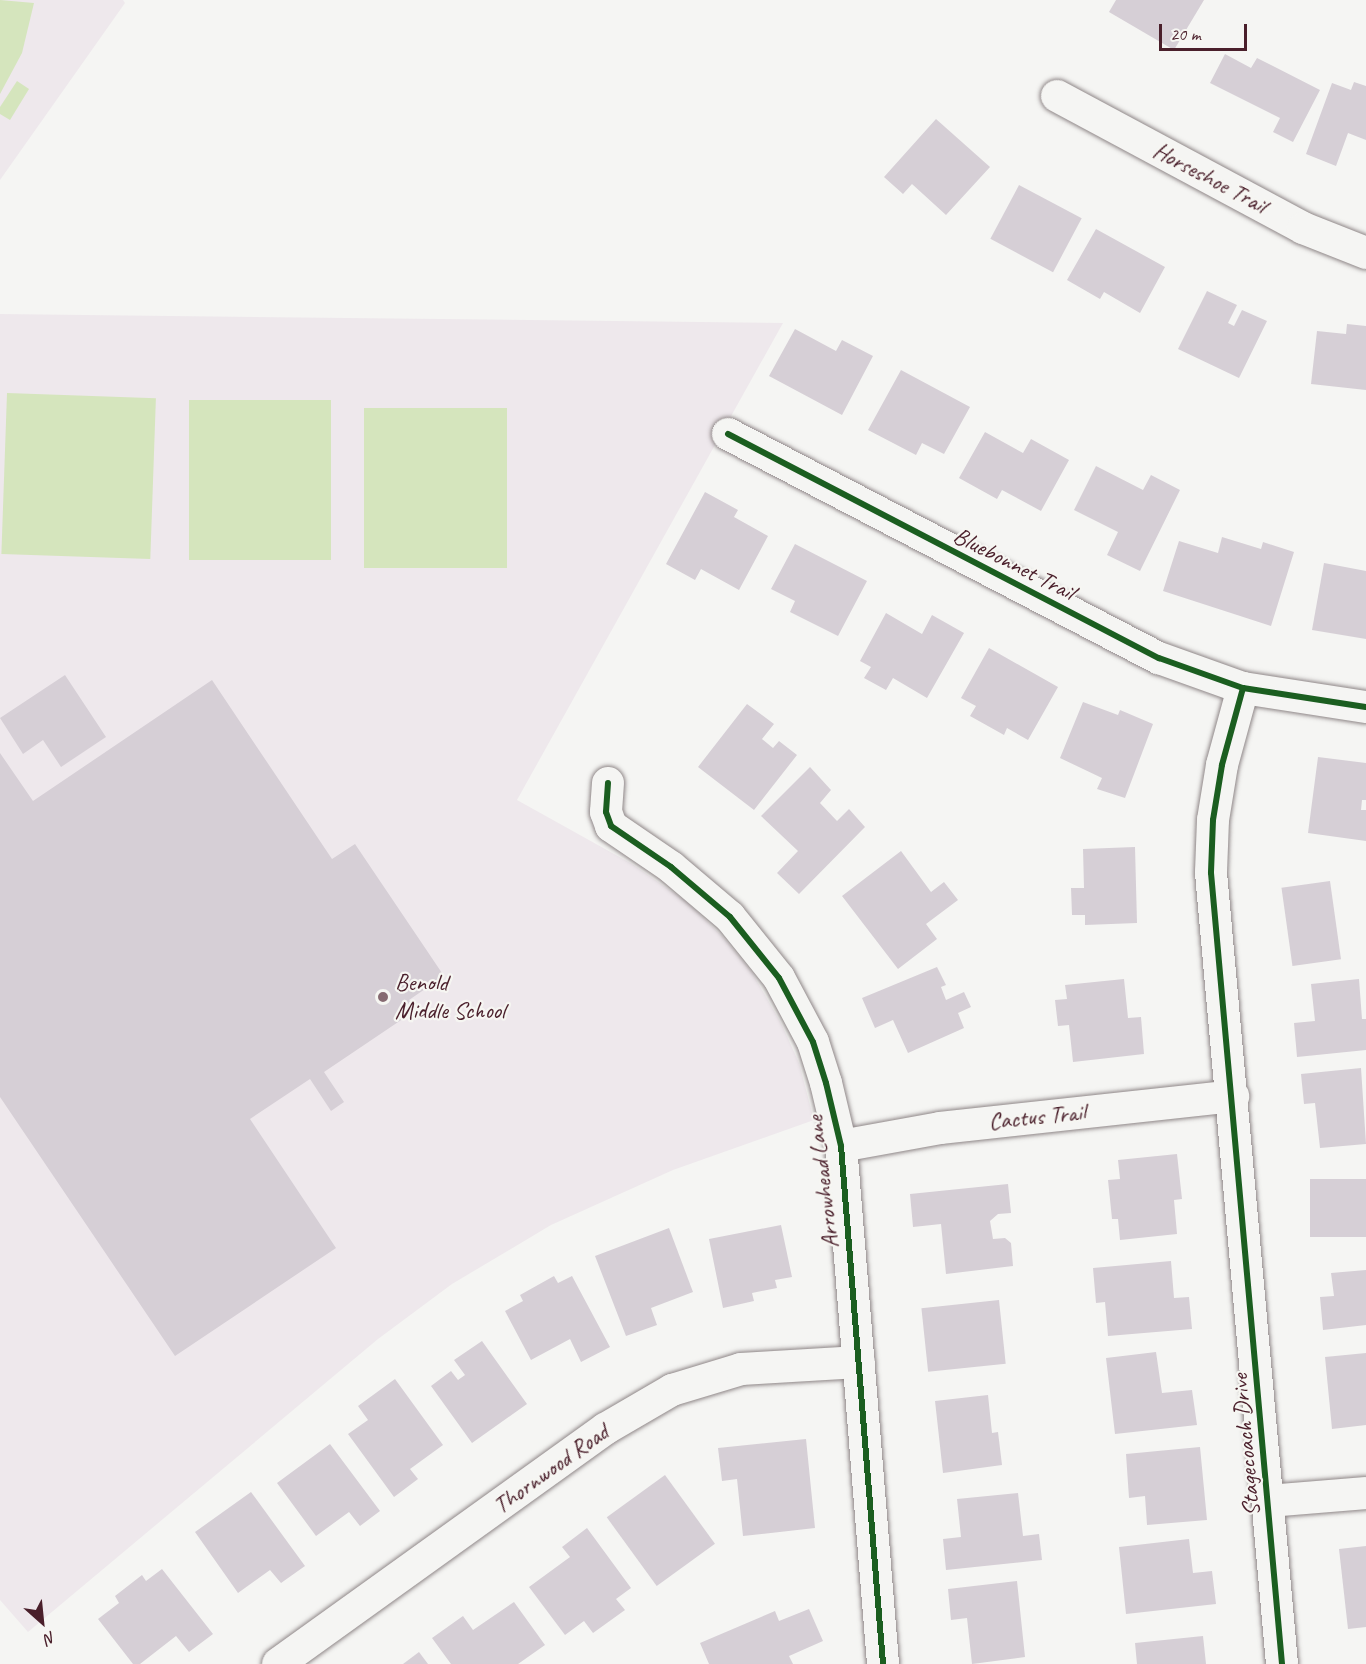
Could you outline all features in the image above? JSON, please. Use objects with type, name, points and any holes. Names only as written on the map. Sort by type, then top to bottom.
[{"type":"street","name":"Horseshoe Trail","points":[[1057,96],[1303,228],[1366,253]]},
{"type":"street","name":"Bluebonnet Trail","points":[[728,434],[1159,658],[1243,688],[1366,707]]},
{"type":"street","name":"Stagecoach Drive","points":[[1243,688],[1222,765],[1213,820],[1212,873],[1282,1664]]},
{"type":"street","name":"Arrowhead Lane","points":[[609,783],[606,812],[611,826],[716,904],[779,978],[813,1042],[841,1146],[883,1664]]},
{"type":"street","name":"Cactus Trail","points":[[841,1146],[940,1128],[1233,1096]]},
{"type":"street","name":"Thornwood Road","points":[[278,1664],[605,1429],[663,1394],[706,1377],[741,1370],[859,1362]]},
{"type":"street","points":[[1269,1502],[1366,1493]]},
{"type":"shaded area","points":[[0,0],[123,0],[125,3],[0,180]]},
{"type":"shaded area","name":"Benold Middle School","points":[[0,314],[783,323],[517,800],[632,864],[687,902],[723,937],[751,971],[781,1023],[799,1063],[814,1120],[673,1170],[551,1225],[452,1284],[378,1339],[28,1632],[0,1600]]},
{"type":"green space","points":[[0,0],[34,3],[22,53],[0,94]]},
{"type":"green space","points":[[17,81],[29,89],[10,120],[0,114],[0,107]]},
{"type":"green space","points":[[7,393],[156,398],[150,559],[1,554]]},
{"type":"green space","points":[[189,400],[331,400],[331,560],[189,560]]},
{"type":"green space","points":[[364,408],[507,408],[507,568],[364,568]]},
{"type":"building","points":[[1116,0],[1204,0],[1174,50],[1109,12]]},
{"type":"building","points":[[1225,54],[1251,68],[1257,58],[1320,90],[1293,142],[1273,132],[1280,118],[1210,83]]},
{"type":"building","points":[[1354,82],[1366,86],[1366,140],[1348,133],[1336,166],[1306,154],[1332,83],[1351,90]]},
{"type":"building","points":[[936,119],[990,167],[946,215],[912,184],[903,194],[884,177]]},
{"type":"building","points":[[1019,185],[1082,218],[1053,272],[990,239]]},
{"type":"building","points":[[1096,229],[1165,267],[1140,313],[1104,292],[1100,299],[1067,280]]},
{"type":"building","points":[[1207,291],[1237,305],[1228,323],[1234,326],[1242,310],[1267,321],[1239,378],[1178,349]]},
{"type":"building","points":[[1347,324],[1366,326],[1366,390],[1311,384],[1317,331],[1346,334]]},
{"type":"building","points":[[795,329],[836,351],[842,340],[873,356],[842,415],[769,376]]},
{"type":"building","points":[[901,370],[970,407],[944,454],[922,443],[916,455],[868,430]]},
{"type":"building","points":[[985,432],[1023,453],[1031,439],[1069,460],[1041,511],[1002,490],[997,499],[959,478]]},
{"type":"building","points":[[1096,466],[1143,490],[1151,475],[1180,490],[1140,571],[1107,555],[1118,532],[1074,510]]},
{"type":"building","points":[[705,492],[738,510],[734,517],[768,536],[739,590],[701,569],[695,580],[666,564]]},
{"type":"building","points":[[1222,537],[1261,549],[1263,542],[1294,552],[1271,626],[1163,591],[1179,541],[1218,553]]},
{"type":"building","points":[[795,544],[867,581],[838,636],[790,612],[795,601],[771,589]]},
{"type":"building","points":[[1324,563],[1366,571],[1366,639],[1312,630]]},
{"type":"building","points":[[886,613],[922,634],[932,615],[964,633],[927,698],[893,678],[886,690],[864,678],[871,667],[860,661]]},
{"type":"building","points":[[989,648],[1058,687],[1028,740],[1007,728],[1004,735],[970,716],[976,706],[961,698]]},
{"type":"building","points":[[65,675],[106,737],[61,767],[43,740],[23,754],[0,718]]},
{"type":"building","points":[[212,680],[332,859],[355,844],[444,976],[409,1000],[416,1010],[324,1072],[344,1102],[331,1111],[310,1079],[250,1119],[336,1248],[175,1356],[0,1097],[0,753],[33,801]]},
{"type":"building","points":[[1083,702],[1118,715],[1120,710],[1153,724],[1125,798],[1097,789],[1102,778],[1060,758]]},
{"type":"building","points":[[747,704],[774,724],[762,739],[773,748],[779,741],[797,755],[754,810],[698,767]]},
{"type":"building","points":[[1318,757],[1366,763],[1366,800],[1362,800],[1361,810],[1366,810],[1366,841],[1308,833]]},
{"type":"building","points":[[810,767],[831,790],[820,803],[837,821],[849,809],[865,827],[799,894],[777,873],[798,851],[761,816]]},
{"type":"building","points":[[1135,847],[1137,923],[1085,925],[1085,915],[1072,915],[1071,888],[1084,888],[1083,849]]},
{"type":"building","points":[[901,851],[931,892],[944,882],[958,900],[926,924],[937,939],[898,969],[842,896]]},
{"type":"building","points":[[1330,881],[1341,959],[1292,966],[1281,888]]},
{"type":"building","points":[[937,967],[946,985],[941,987],[946,1000],[964,992],[971,1007],[958,1013],[964,1028],[908,1053],[893,1020],[875,1028],[862,998]]},
{"type":"building","points":[[1124,979],[1128,1018],[1141,1017],[1144,1054],[1073,1062],[1069,1025],[1058,1026],[1055,1000],[1067,999],[1065,985]]},
{"type":"building","points":[[1359,979],[1362,1019],[1366,1019],[1366,1050],[1297,1057],[1294,1023],[1315,1021],[1311,984]]},
{"type":"building","points":[[1361,1068],[1366,1144],[1320,1148],[1315,1103],[1304,1104],[1301,1074]]},
{"type":"building","points":[[1177,1154],[1182,1199],[1174,1200],[1177,1234],[1120,1240],[1118,1219],[1112,1219],[1108,1180],[1120,1179],[1118,1160]]},
{"type":"building","points":[[1310,1179],[1366,1179],[1366,1237],[1310,1237]]},
{"type":"building","points":[[1008,1184],[1011,1213],[998,1214],[990,1221],[993,1239],[1005,1238],[1011,1243],[1013,1266],[946,1274],[941,1224],[913,1227],[910,1194]]},
{"type":"building","points":[[781,1225],[792,1277],[775,1280],[777,1288],[752,1293],[754,1301],[723,1308],[709,1239]]},
{"type":"building","points":[[669,1228],[693,1292],[651,1308],[657,1325],[626,1336],[595,1256]]},
{"type":"building","points":[[1171,1261],[1174,1298],[1189,1297],[1192,1329],[1108,1336],[1105,1302],[1096,1303],[1093,1268]]},
{"type":"building","points":[[1366,1270],[1366,1325],[1323,1330],[1320,1297],[1334,1296],[1331,1273]]},
{"type":"building","points":[[554,1276],[558,1283],[572,1276],[610,1347],[581,1362],[570,1339],[531,1360],[505,1311],[523,1301],[520,1295]]},
{"type":"building","points":[[999,1300],[1006,1364],[928,1372],[921,1308]]},
{"type":"building","points":[[482,1341],[527,1404],[472,1443],[431,1386],[451,1371],[458,1380],[465,1375],[454,1360]]},
{"type":"building","points":[[1156,1352],[1162,1393],[1192,1390],[1197,1425],[1115,1434],[1106,1358]]},
{"type":"building","points":[[1366,1353],[1366,1425],[1332,1429],[1325,1357]]},
{"type":"building","points":[[395,1379],[443,1445],[410,1469],[418,1479],[394,1497],[348,1434],[368,1420],[358,1406]]},
{"type":"building","points":[[988,1395],[992,1433],[998,1432],[1002,1465],[943,1473],[935,1401]]},
{"type":"building","points":[[806,1439],[815,1528],[743,1536],[737,1479],[722,1481],[718,1448]]},
{"type":"building","points":[[330,1444],[380,1511],[360,1526],[349,1512],[316,1536],[277,1483]]},
{"type":"building","points":[[1200,1447],[1207,1520],[1147,1525],[1145,1496],[1129,1498],[1126,1454]]},
{"type":"building","points":[[665,1475],[715,1544],[657,1586],[607,1517]]},
{"type":"building","points":[[251,1492],[305,1566],[281,1583],[270,1570],[238,1593],[195,1532]]},
{"type":"building","points":[[1018,1493],[1023,1536],[1039,1534],[1042,1560],[946,1570],[943,1539],[961,1537],[957,1499]]},
{"type":"building","points":[[587,1528],[631,1588],[616,1599],[625,1610],[593,1633],[584,1621],[565,1635],[529,1587],[570,1557],[562,1547]]},
{"type":"building","points":[[1189,1539],[1193,1573],[1212,1571],[1216,1604],[1126,1614],[1119,1547]]},
{"type":"building","points":[[1366,1546],[1366,1627],[1348,1629],[1339,1549]]},
{"type":"building","points":[[162,1569],[213,1634],[189,1652],[176,1636],[140,1664],[133,1664],[98,1619],[119,1603],[115,1596],[142,1575],[146,1581]]},
{"type":"building","points":[[1017,1581],[1025,1657],[972,1664],[967,1618],[951,1620],[948,1589]]},
{"type":"building","points":[[514,1602],[545,1645],[518,1664],[451,1664],[432,1638],[463,1616],[473,1630]]},
{"type":"building","points":[[809,1609],[823,1641],[789,1656],[793,1664],[709,1664],[700,1643],[775,1611],[779,1621]]},
{"type":"building","points":[[1203,1636],[1206,1664],[1137,1664],[1135,1643]]},
{"type":"building","points":[[419,1652],[428,1664],[403,1664]]},
{"type":"cycle path","points":[[728,434],[1159,658],[1243,688],[1366,707]]},
{"type":"cycle path","points":[[1243,688],[1222,765],[1213,820],[1211,873],[1282,1664]]},
{"type":"cycle path","points":[[608,783],[606,812],[611,826],[671,867],[730,917],[779,978],[813,1042],[826,1083],[841,1146],[883,1664]]},
{"type":"place","name":"Benold Middle School","points":[[383,997]]}]
